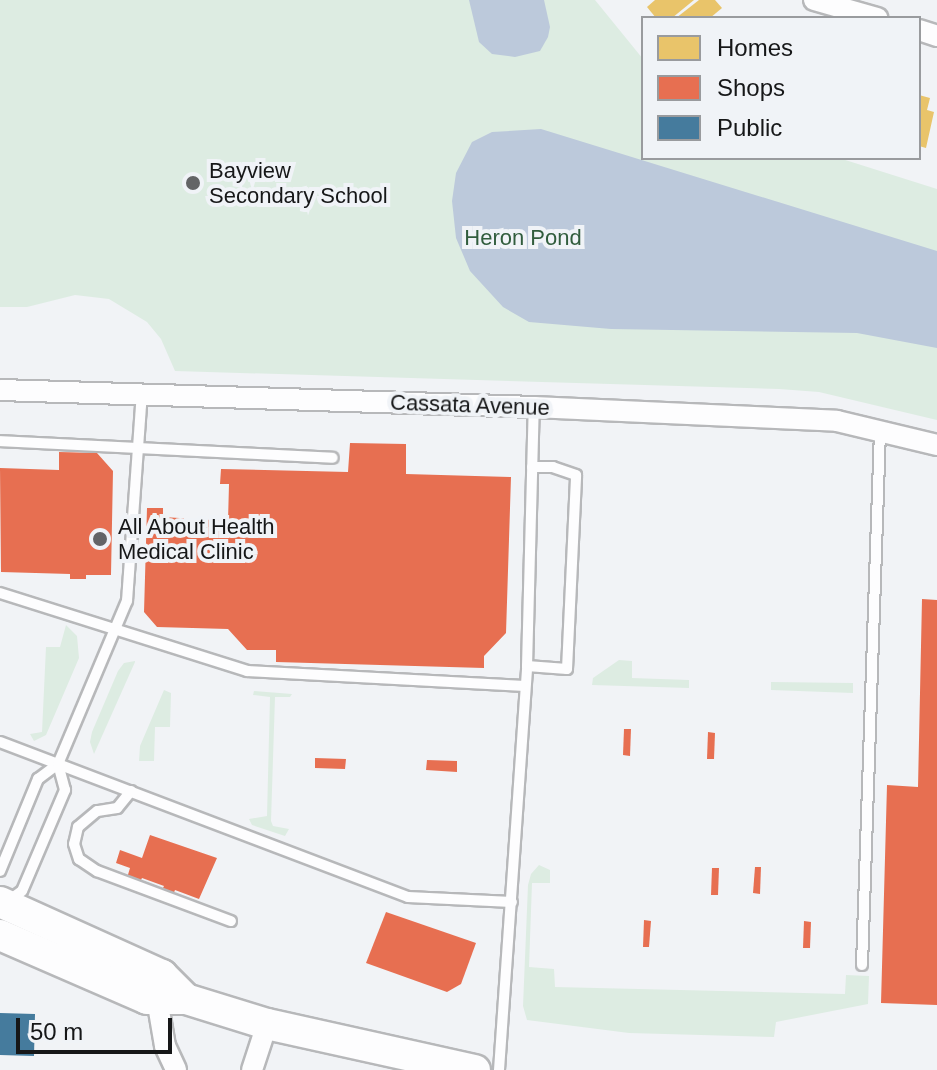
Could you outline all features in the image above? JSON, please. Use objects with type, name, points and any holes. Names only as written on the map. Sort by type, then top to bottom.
[{"type":"main road","points":[[1,902],[162,975],[172,999]]},
{"type":"main road","points":[[0,935],[147,999],[172,999],[267,1024],[475,1070]]},
{"type":"street","points":[[814,0],[870,16]]},
{"type":"street","name":"Cassata Avenue","points":[[0,390],[534,407],[837,421],[937,445]]},
{"type":"street","points":[[172,999],[165,1046],[176,1070]]},
{"type":"street","points":[[252,1070],[267,1024]]},
{"type":"lane","points":[[0,871],[38,779],[58,764],[117,630],[128,596],[142,394]]},
{"type":"lane","points":[[499,1070],[527,666],[534,407]]},
{"type":"lane","points":[[862,965],[880,431]]},
{"type":"lane","points":[[0,441],[137,445],[178,453],[333,458]]},
{"type":"lane","points":[[527,666],[567,669],[576,475],[553,467],[532,467]]},
{"type":"lane","points":[[0,593],[247,671],[525,686]]},
{"type":"lane","points":[[0,742],[408,897],[512,902]]},
{"type":"lane","points":[[1,902],[22,891],[65,790],[58,764]]},
{"type":"lane","points":[[131,791],[117,808],[97,811],[78,827],[74,844],[79,859],[97,871],[231,921]]},
{"type":"green space","points":[[0,0],[595,0],[641,57],[641,160],[845,160],[937,189],[937,420],[819,392],[779,389],[175,371],[161,339],[147,322],[109,299],[75,295],[27,307],[0,307]]},
{"type":"green space","points":[[66,625],[77,636],[79,658],[46,735],[34,741],[30,734],[42,732],[46,647],[60,647]]},
{"type":"green space","points":[[619,660],[632,661],[632,678],[689,680],[689,688],[592,685],[593,678]]},
{"type":"green space","points":[[135,661],[94,754],[90,742],[92,732],[118,671],[124,663]]},
{"type":"green space","points":[[771,682],[853,683],[853,693],[771,690]]},
{"type":"green space","points":[[164,690],[171,693],[170,727],[155,727],[154,761],[139,761],[140,746]]},
{"type":"green space","points":[[254,691],[292,694],[290,697],[275,697],[271,821],[273,826],[289,829],[285,836],[252,825],[249,819],[267,816],[270,697],[253,695]]},
{"type":"green space","points":[[539,865],[550,870],[550,883],[532,883],[529,967],[554,969],[555,987],[845,994],[846,975],[869,976],[868,1004],[776,1022],[774,1037],[629,1033],[527,1020],[523,1006],[528,885],[531,874]]},
{"type":"water","points":[[469,0],[544,0],[550,27],[540,51],[515,57],[492,54],[479,42]]},
{"type":"water","name":"Heron Pond","points":[[541,129],[937,251],[937,348],[857,333],[611,329],[529,322],[503,307],[470,271],[456,238],[452,201],[456,173],[472,142],[492,132]]},
{"type":"building: Homes","points":[[655,0],[694,0],[674,16],[654,16],[647,7]]},
{"type":"building: Homes","points":[[699,0],[715,0],[722,8],[712,16],[679,16]]},
{"type":"building: Homes","points":[[921,96],[930,98],[927,110],[934,112],[926,148],[921,147]]},
{"type":"building: Shops","points":[[350,443],[406,444],[406,474],[511,477],[506,633],[484,656],[484,668],[276,662],[276,650],[247,650],[228,629],[157,627],[144,612],[147,508],[163,508],[163,517],[228,521],[229,484],[220,484],[221,469],[348,472]]},
{"type":"building: Shops","points":[[59,452],[97,453],[113,471],[111,575],[86,575],[86,579],[70,579],[70,574],[1,572],[0,468],[59,470]]},
{"type":"building: Shops","points":[[922,599],[937,600],[937,1005],[881,1003],[887,785],[918,787]]},
{"type":"building: Shops","points":[[624,729],[631,729],[630,756],[623,755]]},
{"type":"building: Shops","points":[[708,732],[715,733],[714,759],[707,759]]},
{"type":"building: Shops","points":[[315,758],[346,759],[345,769],[315,768]]},
{"type":"building: Shops","points":[[427,760],[457,761],[457,772],[426,770]]},
{"type":"building: Shops","points":[[150,835],[217,858],[199,899],[175,890],[173,895],[162,890],[164,886],[142,878],[140,882],[127,878],[130,868],[116,863],[120,850],[142,858]]},
{"type":"building: Shops","points":[[755,867],[761,867],[760,894],[753,893]]},
{"type":"building: Shops","points":[[712,868],[719,868],[718,895],[711,895]]},
{"type":"building: Shops","points":[[386,912],[476,943],[461,984],[447,992],[366,963]]},
{"type":"building: Shops","points":[[644,920],[651,921],[649,947],[643,947]]},
{"type":"building: Shops","points":[[804,921],[811,922],[810,948],[803,948]]},
{"type":"building: Public","points":[[0,1013],[35,1014],[34,1056],[0,1055]]},
{"type":"place","name":"Bayview Secondary School","points":[[193,183]]},
{"type":"place","name":"All About Health Medical Clinic","points":[[100,539]]}]
